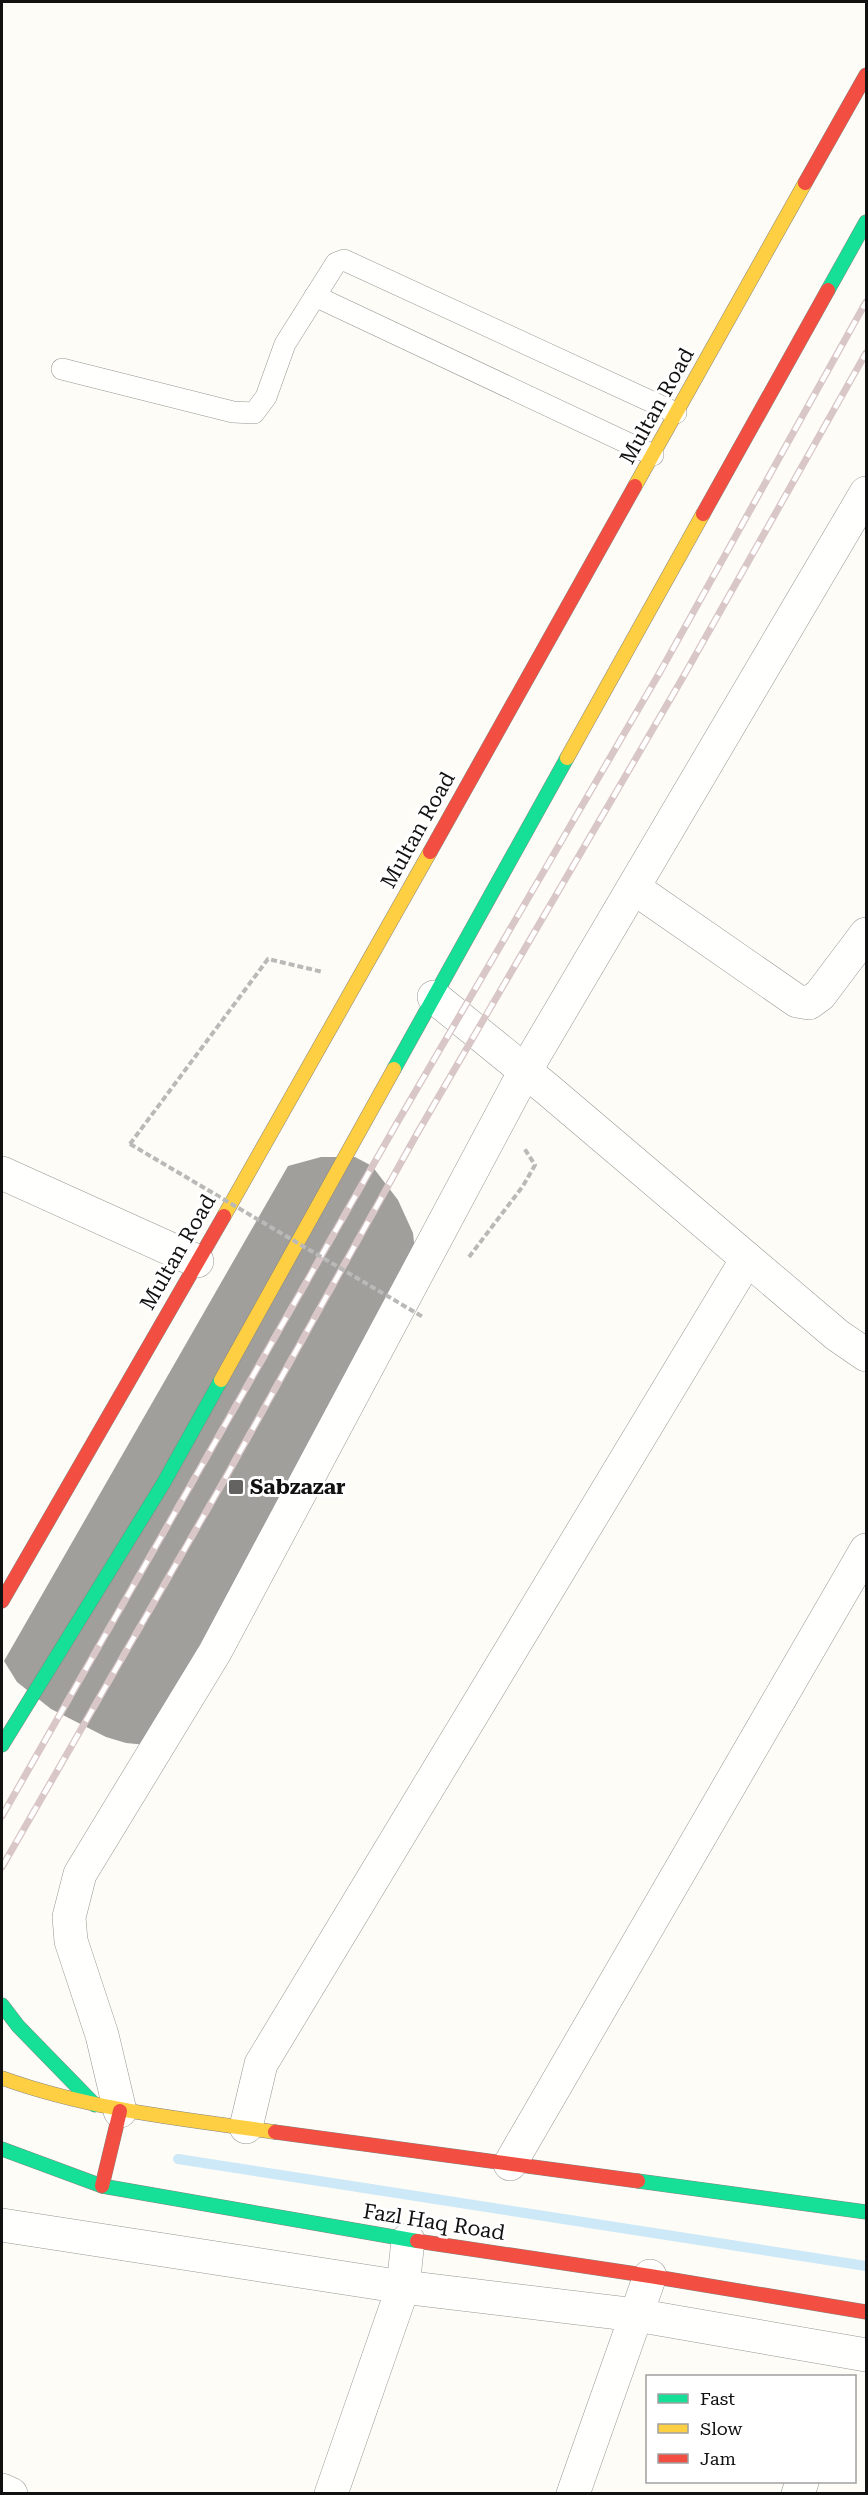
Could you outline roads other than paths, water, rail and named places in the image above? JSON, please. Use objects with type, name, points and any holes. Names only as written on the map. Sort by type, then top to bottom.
[{"type":"main road","name":"Multan Road","points":[[2,1601],[357,981],[867,75]]},
{"type":"main road","points":[[2,1745],[163,1484],[867,222]]},
{"type":"main road","points":[[2,2005],[18,2026],[107,2108]]},
{"type":"main road","points":[[2,2078],[40,2092],[107,2108],[867,2212]]},
{"type":"main road","points":[[102,2186],[107,2108]]},
{"type":"main road","name":"Fazl Haq Road","points":[[2,2150],[102,2186],[408,2240],[650,2276],[867,2312]]},
{"type":"main road","points":[[2,2164],[16,2156]]},
{"type":"street","points":[[107,2108],[102,2035],[71,1941],[69,1917],[80,1874],[215,1652],[525,1071],[863,509]]},
{"type":"street","points":[[634,888],[797,1001],[809,1003],[820,995],[867,934]]},
{"type":"street","points":[[434,997],[837,1335],[867,1355]]},
{"type":"street","points":[[2,1173],[197,1260]]},
{"type":"street","points":[[246,2127],[261,2064],[747,1259]]},
{"type":"street","points":[[510,2164],[867,1550]]},
{"type":"street","points":[[2,2225],[403,2287],[636,2315],[852,2361]]},
{"type":"street","points":[[330,2493],[403,2287],[408,2240]]},
{"type":"street","points":[[573,2493],[650,2276]]},
{"type":"street","points":[[2,2490],[11,2493]]},
{"type":"lane","points":[[62,369],[232,412],[254,413],[266,397],[285,344],[336,263],[344,260],[676,413]]},
{"type":"lane","points":[[315,296],[653,455]]},
{"type":"waterway","points":[[178,2159],[866,2266]]},
{"type":"railway","points":[[2,1816],[397,1123],[660,672],[866,302]]},
{"type":"railway","points":[[2,1867],[222,1484],[418,1132],[682,679],[866,353]]},
{"type":"place","name":"Sabzazar","points":[[236,1487]]}]
